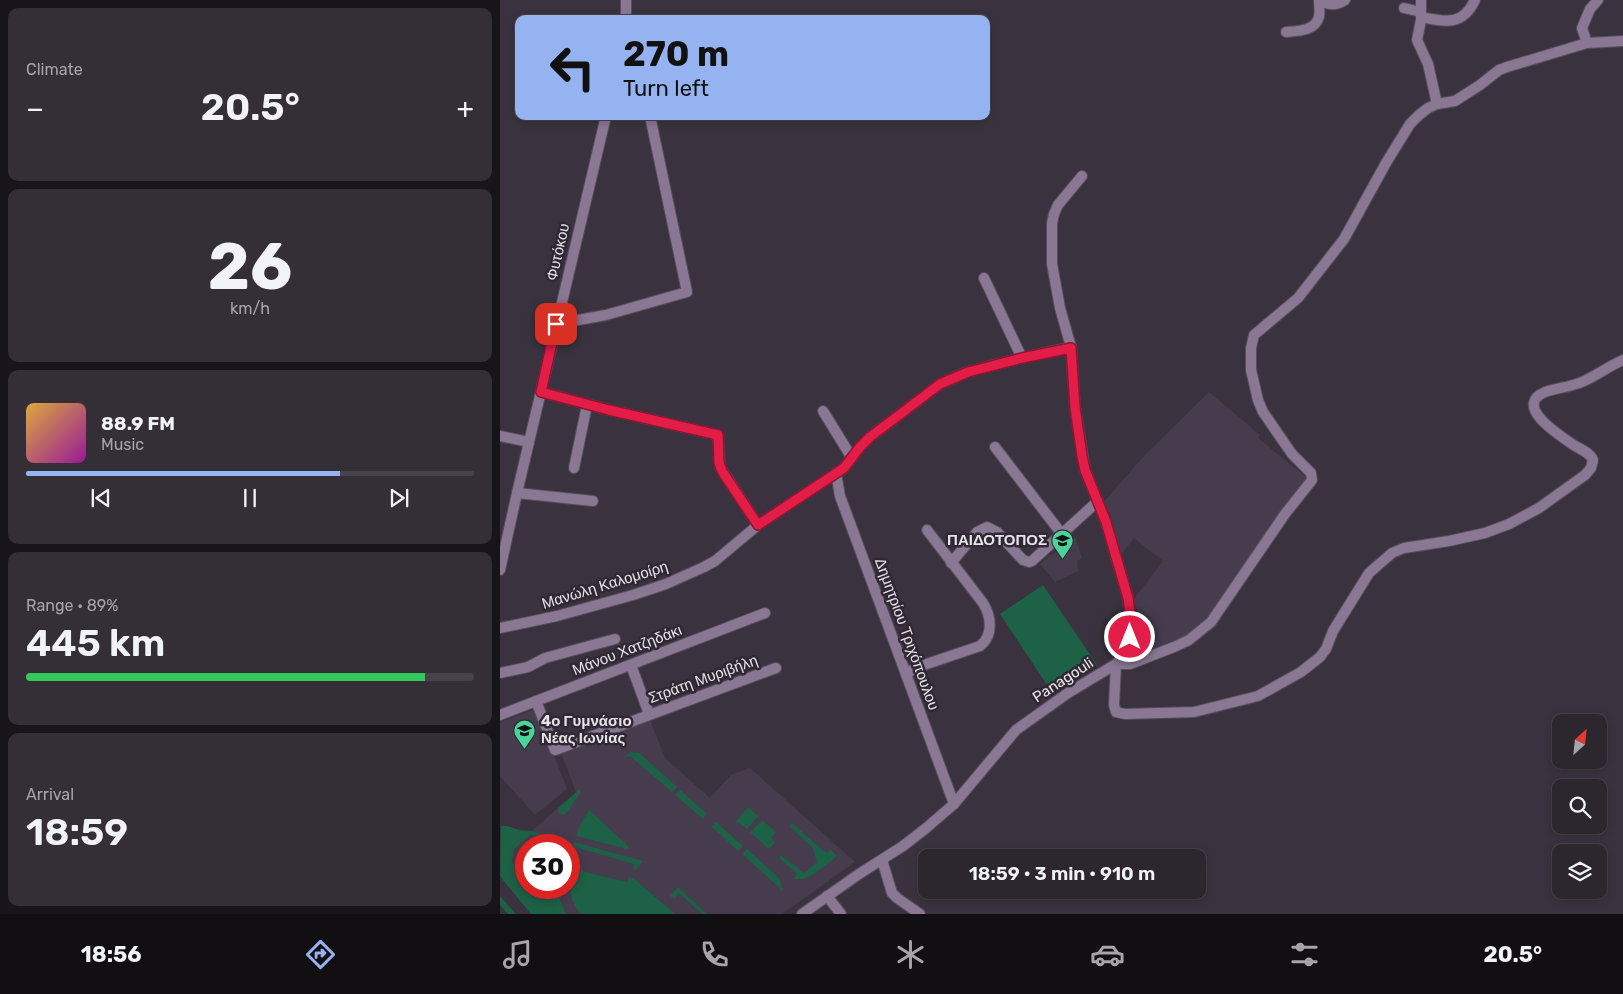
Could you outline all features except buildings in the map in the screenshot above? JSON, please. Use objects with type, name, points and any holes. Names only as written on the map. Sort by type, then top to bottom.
[{"type":"street","points":[[626,0],[626,15]]},
{"type":"street","points":[[1319,0],[1325,4],[1334,5],[1345,0]]},
{"type":"street","points":[[1286,32],[1307,29],[1314,24],[1319,16],[1319,0]]},
{"type":"street","points":[[1421,0],[1417,40],[1428,64],[1437,104]]},
{"type":"street","points":[[1404,8],[1444,21],[1463,18],[1475,0]]},
{"type":"street","points":[[1587,43],[1582,28],[1590,9],[1598,0]]},
{"type":"street","points":[[1623,41],[1587,43],[1499,70],[1460,99],[1428,108],[1410,124],[1386,163],[1350,231],[1298,298],[1254,335],[1251,348],[1251,370],[1258,400],[1263,412],[1282,441],[1313,476],[1310,484],[1285,514],[1210,622],[1189,640],[1174,647],[1130,664],[1116,664],[1114,705],[1116,712],[1125,714],[1194,712],[1258,696],[1301,672],[1320,657],[1326,649],[1333,631],[1369,573],[1392,553],[1404,548],[1449,542],[1485,533],[1509,524],[1539,508],[1588,472],[1593,464],[1591,456],[1541,421],[1536,412],[1535,403],[1539,396],[1544,393],[1583,381],[1623,360]]},
{"type":"street","name":"Φυτόκου","points":[[500,570],[605,120]]},
{"type":"street","points":[[556,324],[599,317],[687,292],[651,120]]},
{"type":"street","name":"Panagouli","points":[[802,914],[910,840],[954,804],[1016,730],[1068,693],[1116,664],[1123,656],[1128,644],[1132,619],[1128,598],[1106,522],[1085,470],[1075,407],[1071,348],[1060,308],[1052,264],[1052,223],[1058,205],[1082,176]]},
{"type":"street","points":[[984,278],[1022,358]]},
{"type":"street","name":"Μανώλη Καλομοίρη","points":[[500,628],[558,616],[633,595],[666,584],[714,561],[758,525],[846,466],[870,437],[940,384],[968,372],[1071,348]]},
{"type":"street","points":[[541,392],[587,405],[718,435],[719,463],[722,471],[758,525]]},
{"type":"street","points":[[574,468],[587,405]]},
{"type":"street","points":[[823,411],[852,458]]},
{"type":"street","points":[[500,436],[529,442]]},
{"type":"street","points":[[995,447],[1061,533]]},
{"type":"street","name":"Δημητρίου Τριχόπουλου","points":[[836,473],[840,496],[954,804]]},
{"type":"street","points":[[517,493],[593,501]]},
{"type":"street","points":[[951,563],[974,535],[983,528],[995,531],[1023,560],[1029,562],[1098,501]]},
{"type":"street","points":[[906,674],[915,668],[980,646],[986,640],[989,632],[990,616],[983,603],[928,530]]},
{"type":"street","name":"Μάνου Χατζηδάκι","points":[[500,715],[765,613]]},
{"type":"street","points":[[500,673],[528,667],[545,658],[615,639]]},
{"type":"street","points":[[631,665],[649,714]]},
{"type":"street","name":"Στράτη Μυριβήλη","points":[[536,701],[555,750],[776,668]]},
{"type":"street","points":[[882,860],[892,893],[920,914]]},
{"type":"street","points":[[827,896],[840,914]]},
{"type":"shaded area","points":[[1209,392],[1260,435],[1258,438],[1308,479],[1210,620],[1186,640],[1133,658],[1141,627],[1134,599],[1163,561],[1134,538],[1121,552],[1110,513],[1103,503],[1144,456]]},
{"type":"shaded area","name":"ΠΑΙΔΟΤΟΠΟΣ","points":[[1075,537],[1082,558],[1077,561],[1078,571],[1055,582],[1040,564]]},
{"type":"shaded area","name":"4ο Γυμνάσιο Νέας Ιωνίας","points":[[536,709],[567,789],[535,815],[500,776],[500,722]]},
{"type":"shaded area","points":[[650,720],[665,758],[710,798],[731,775],[750,768],[855,862],[782,914],[556,914],[543,899],[580,899],[580,834],[529,834],[576,792],[561,753]]},
{"type":"shaded area","points":[[515,846],[515,868],[504,856]]},
{"type":"green space","points":[[1043,585],[1097,665],[1053,694],[1000,614]]},
{"type":"green space","points":[[631,752],[639,753],[677,787],[672,792],[630,756],[623,757]]},
{"type":"green space","points":[[579,790],[581,793],[566,813],[564,815],[559,813],[558,808]]},
{"type":"green space","points":[[680,790],[707,814],[703,819],[675,795]]},
{"type":"green space","points":[[748,807],[758,816],[747,829],[736,821]]},
{"type":"green space","points":[[589,810],[629,847],[627,849],[580,837],[580,834],[577,834]]},
{"type":"green space","points":[[762,820],[776,832],[771,838],[775,842],[769,849],[750,832]]},
{"type":"green space","points":[[716,822],[743,846],[738,851],[712,827]]},
{"type":"green space","points":[[792,823],[826,853],[831,850],[837,856],[817,872],[805,878],[794,879],[797,874],[779,858],[781,855],[804,873],[817,862],[813,848],[789,826]]},
{"type":"green space","points":[[501,826],[542,834],[515,834],[515,848],[512,862],[515,866],[515,895],[500,875]]},
{"type":"green space","points":[[580,844],[643,861],[636,870],[633,869],[634,864],[580,848]]},
{"type":"green space","points":[[747,849],[779,878],[783,891],[742,854]]},
{"type":"green space","points":[[580,871],[627,882],[629,877],[633,878],[675,914],[581,914],[573,899],[580,899]]},
{"type":"green space","points":[[678,887],[707,914],[702,914],[679,893],[674,899],[670,896]]},
{"type":"green space","points":[[500,896],[516,914],[508,914],[500,905]]},
{"type":"green space","points":[[519,899],[560,899],[566,914],[531,914]]},
{"type":"place","name":"ΠΑΙΔΟΤΟΠΟΣ","points":[[1063,559]]},
{"type":"place","name":"4ο Γυμνάσιο Νέας Ιωνίας","points":[[525,749]]},
{"type":"route","points":[[556,324],[541,392],[587,405],[718,435],[719,463],[722,471],[758,525],[844,468],[870,437],[940,384],[968,372],[1071,348],[1074,369],[1075,407],[1082,456],[1085,470],[1106,522],[1128,598],[1132,619],[1130,637]]}]
